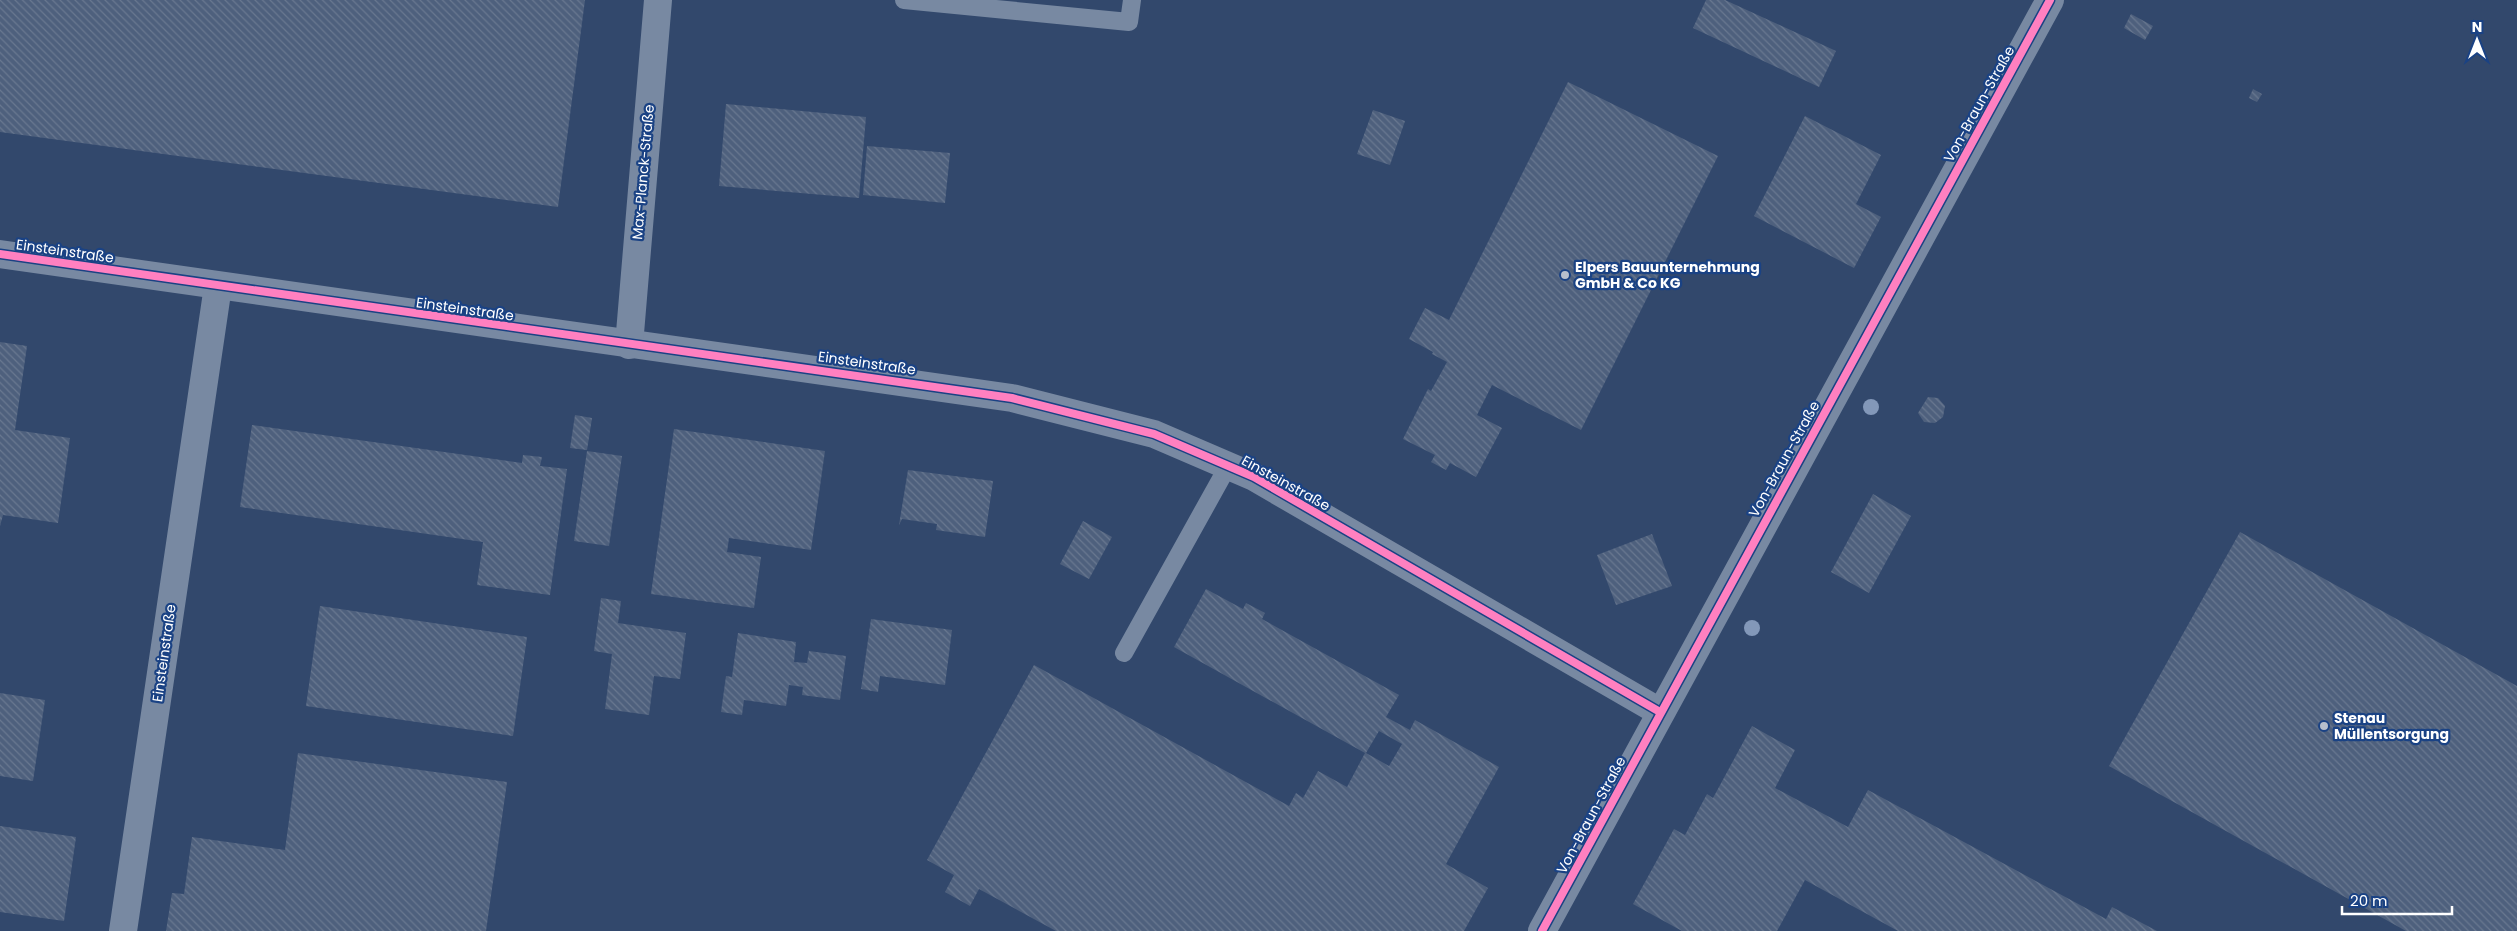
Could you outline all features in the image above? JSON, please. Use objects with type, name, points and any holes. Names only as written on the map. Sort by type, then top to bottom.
[{"type":"street","name":"Max-Planck-Straße","points":[[629,345],[658,0]]},
{"type":"street","name":"Von-Braun-Straße","points":[[1542,931],[2050,0]]},
{"type":"street","name":"Einsteinstraße","points":[[0,254],[629,345],[861,374],[1012,398],[1154,434],[1254,477],[1660,712]]},
{"type":"street","name":"Einsteinstraße","points":[[123,931],[218,286]]},
{"type":"lane","points":[[904,0],[1130,22],[1132,0]]},
{"type":"lane","points":[[1124,653],[1228,466]]},
{"type":"building","points":[[0,0],[585,0],[558,207],[0,132]]},
{"type":"building","points":[[1706,0],[1725,0],[1836,51],[1819,87],[1693,28]]},
{"type":"building","points":[[2131,14],[2153,26],[2145,40],[2124,28]]},
{"type":"building","name":"Elpers Bauunternehmung GmbH & Co KG","points":[[1568,82],[1718,156],[1581,430],[1492,385],[1477,415],[1502,428],[1476,477],[1450,463],[1446,470],[1431,462],[1435,455],[1403,439],[1428,389],[1431,391],[1447,362],[1409,339],[1425,308],[1449,320]]},
{"type":"building","points":[[2253,89],[2262,94],[2257,102],[2249,98]]},
{"type":"building","points":[[726,104],[866,117],[859,198],[719,186]]},
{"type":"building","points":[[1373,110],[1405,121],[1390,165],[1357,154]]},
{"type":"building","points":[[1805,116],[1881,155],[1856,204],[1881,217],[1854,268],[1754,216]]},
{"type":"building","points":[[867,146],[950,153],[945,203],[863,195]]},
{"type":"building","points":[[0,342],[27,346],[15,430],[70,438],[58,523],[3,515],[0,526]]},
{"type":"building","points":[[1928,397],[1938,398],[1945,406],[1943,417],[1935,423],[1924,422],[1918,413]]},
{"type":"building","points":[[575,415],[592,418],[587,450],[570,448]]},
{"type":"building","points":[[252,425],[522,463],[523,455],[542,457],[540,466],[567,469],[550,595],[477,585],[483,542],[240,507]]},
{"type":"building","points":[[674,429],[825,451],[811,550],[729,538],[727,552],[761,557],[754,608],[651,594]]},
{"type":"building","points":[[587,451],[622,456],[609,546],[574,541]]},
{"type":"building","points":[[908,470],[993,481],[985,537],[936,530],[937,524],[902,519],[899,525]]},
{"type":"building","points":[[1873,494],[1911,516],[1869,593],[1831,572]]},
{"type":"building","points":[[1083,521],[1112,537],[1089,579],[1060,564]]},
{"type":"building","name":"Stenau Müllentsorgung","points":[[2240,532],[2517,686],[2517,931],[2406,931],[2109,766]]},
{"type":"building","points":[[1652,534],[1672,586],[1616,605],[1597,555]]},
{"type":"building","points":[[1206,589],[1243,609],[1246,603],[1265,613],[1262,619],[1399,695],[1386,717],[1410,730],[1415,720],[1499,767],[1446,864],[1488,888],[1464,931],[1056,931],[979,889],[970,906],[945,892],[954,875],[927,860],[1034,665],[1289,806],[1296,793],[1303,798],[1318,771],[1347,787],[1365,753],[1174,647]],"holes":[[[1379,731],[1402,744],[1389,766],[1366,753]]]},
{"type":"building","points":[[601,598],[621,601],[618,623],[686,633],[680,679],[654,676],[649,715],[605,709],[612,654],[594,651]]},
{"type":"building","points":[[320,606],[527,637],[513,736],[306,706]]},
{"type":"building","points":[[871,619],[952,630],[945,685],[880,676],[878,692],[861,689]]},
{"type":"building","points":[[738,633],[796,642],[794,662],[807,663],[809,651],[846,656],[840,700],[802,695],[803,687],[789,685],[786,706],[744,700],[742,715],[721,712],[726,676],[732,677]]},
{"type":"building","points":[[0,693],[45,700],[33,781],[0,776]]},
{"type":"building","points":[[1752,726],[1795,750],[1775,788],[1848,827],[1868,790],[2106,919],[2112,907],[2157,931],[1898,931],[1805,880],[1777,931],[1682,931],[1633,904],[1674,829],[1685,835],[1707,794],[1713,798]]},
{"type":"building","points":[[298,753],[507,782],[486,931],[166,931],[172,893],[184,894],[192,837],[285,850]]},
{"type":"building","points":[[0,826],[76,837],[64,921],[0,912]]},
{"type":"cycle path","points":[[1542,931],[2050,0]]},
{"type":"cycle path","points":[[0,254],[1012,398],[1154,434],[1254,477],[1660,712]]},
{"type":"place","name":"Elpers Bauunternehmung GmbH & Co KG","points":[[1565,275]]},
{"type":"place","name":"Stenau Müllentsorgung","points":[[2324,726]]}]
